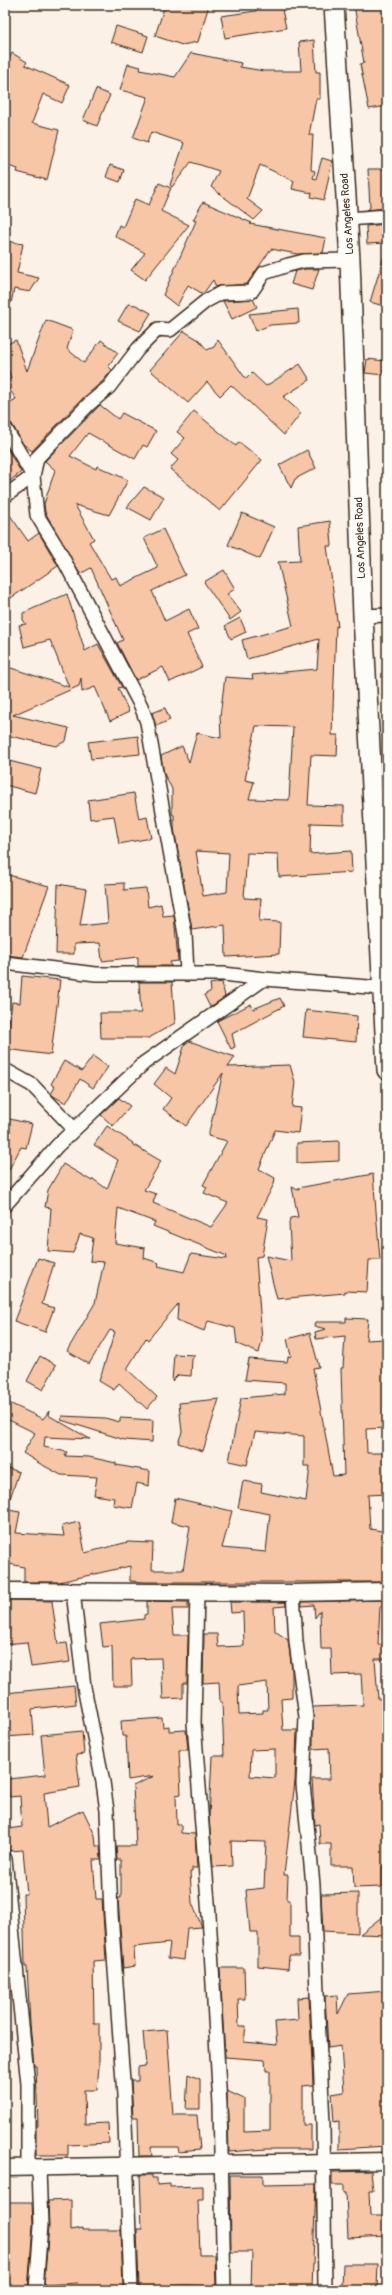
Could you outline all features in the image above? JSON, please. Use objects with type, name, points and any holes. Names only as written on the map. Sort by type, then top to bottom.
[{"type":"main road","name":"Los Angeles Road","points":[[334,5],[350,260],[363,616],[382,874],[382,988],[387,1070]]},
{"type":"street","points":[[348,219],[387,216]]},
{"type":"street","points":[[187,973],[185,934],[147,722],[141,706],[58,549],[37,515],[33,476],[37,458],[89,404],[109,387],[138,349],[158,329],[170,330],[206,301],[221,293],[251,292],[264,273],[304,261],[350,260]]},
{"type":"street","points":[[5,428],[33,476]]},
{"type":"street","points":[[5,496],[33,476]]},
{"type":"street","points":[[363,616],[387,615]]},
{"type":"street","points":[[5,963],[96,974],[224,974],[264,979],[382,988]]},
{"type":"street","points":[[5,1205],[74,1129],[144,1063],[264,979]]},
{"type":"street","points":[[5,1070],[32,1085],[74,1129]]},
{"type":"street","points":[[5,1591],[293,1593],[387,1591]]},
{"type":"street","points":[[74,1591],[84,1686],[103,1782],[107,1811],[111,1914],[120,2031],[132,2290]]},
{"type":"street","points":[[197,1592],[194,1723],[209,1915],[222,2165],[224,2290]]},
{"type":"street","points":[[293,1593],[296,1642],[306,1717],[303,1784],[312,1885],[323,2163],[325,2290]]},
{"type":"street","points":[[5,1859],[28,2084],[34,2168],[41,2225],[36,2290]]},
{"type":"street","points":[[5,2168],[127,2167],[387,2161]]},
{"type":"building","points":[[165,5],[209,5],[198,42],[182,45],[155,36]]},
{"type":"building","points":[[256,5],[281,5],[286,28],[225,38],[221,16],[256,11]]},
{"type":"building","points":[[354,5],[387,5],[387,106],[369,109],[360,64],[364,63]]},
{"type":"building","points":[[116,26],[148,36],[143,52],[111,42]]},
{"type":"building","points":[[314,40],[316,72],[320,72],[320,99],[316,99],[309,135],[313,135],[311,170],[315,171],[313,178],[316,179],[322,158],[332,161],[324,200],[311,197],[312,193],[292,189],[294,181],[260,165],[247,199],[263,211],[254,220],[211,187],[219,171],[191,162],[172,187],[170,185],[184,143],[151,132],[147,143],[133,138],[148,97],[120,90],[128,64],[141,67],[140,70],[175,77],[191,53],[241,63],[240,67],[264,71],[301,71],[299,42]]},
{"type":"building","points":[[12,53],[27,62],[25,65],[70,85],[62,103],[43,94],[32,123],[59,130],[47,180],[17,172],[18,169],[5,165],[5,66]]},
{"type":"building","points":[[96,89],[110,95],[97,126],[83,120]]},
{"type":"building","points":[[110,165],[124,170],[120,182],[106,177]]},
{"type":"building","points":[[368,169],[387,169],[385,208],[367,210],[370,208]]},
{"type":"building","points":[[159,183],[171,188],[161,211],[189,225],[145,280],[131,270],[145,253],[115,236],[119,225],[123,227],[135,199],[149,205]]},
{"type":"building","points":[[203,202],[252,223],[250,224],[326,238],[323,253],[297,254],[271,249],[247,284],[216,287],[213,280],[203,294],[188,285],[177,306],[163,295],[196,221],[193,220]]},
{"type":"building","points":[[386,224],[386,243],[367,244],[366,226]]},
{"type":"building","points":[[7,241],[23,244],[17,273],[39,278],[30,292],[14,289],[11,303],[5,303],[5,252]]},
{"type":"building","points":[[384,256],[387,257],[387,307],[370,302]]},
{"type":"building","points":[[319,269],[312,290],[291,284],[295,271]]},
{"type":"building","points":[[253,299],[257,307],[232,319],[223,301]]},
{"type":"building","points":[[128,304],[136,305],[151,313],[140,331],[118,321]]},
{"type":"building","points":[[298,309],[299,323],[270,325],[256,331],[249,314]]},
{"type":"building","points":[[46,320],[73,330],[67,349],[84,363],[101,340],[118,353],[108,366],[112,370],[103,381],[83,398],[32,451],[23,444],[12,424],[5,420],[5,405],[16,399],[5,383],[11,378],[5,360],[5,345],[16,340],[27,371]]},
{"type":"building","points":[[184,331],[199,340],[207,350],[214,347],[218,340],[246,379],[252,373],[266,386],[300,364],[310,380],[283,397],[301,413],[284,435],[231,385],[220,396],[207,382],[188,403],[150,370]]},
{"type":"building","points":[[367,359],[385,361],[383,375],[365,373]]},
{"type":"building","points":[[100,405],[118,419],[122,413],[156,431],[147,447],[143,445],[135,459],[88,433],[70,456],[96,469],[97,466],[128,480],[109,515],[75,505],[94,539],[89,542],[111,579],[116,577],[120,586],[158,568],[144,538],[163,529],[185,575],[152,591],[165,621],[189,609],[198,629],[187,634],[202,667],[170,682],[163,667],[136,680],[117,643],[123,640],[91,568],[80,574],[45,512],[44,504],[55,470],[45,461]]},
{"type":"building","points":[[194,411],[236,446],[239,442],[262,460],[220,511],[170,469],[178,460],[171,454],[185,438],[177,432]]},
{"type":"building","points":[[5,445],[21,472],[5,485]]},
{"type":"building","points":[[307,450],[316,468],[295,479],[291,488],[279,465]]},
{"type":"building","points":[[144,487],[164,497],[151,520],[127,507]]},
{"type":"building","points":[[5,508],[28,541],[39,533],[58,566],[5,602]]},
{"type":"building","points":[[242,513],[274,527],[260,559],[228,545]]},
{"type":"building","points":[[330,521],[332,546],[327,546],[338,627],[336,626],[332,735],[338,735],[337,756],[311,755],[308,805],[344,806],[344,824],[311,823],[310,854],[351,851],[352,872],[279,877],[278,854],[247,853],[244,898],[261,899],[259,921],[280,922],[279,954],[226,957],[225,925],[192,930],[174,828],[174,815],[172,814],[172,789],[164,774],[161,756],[182,746],[189,762],[197,733],[221,738],[220,716],[225,677],[253,679],[252,675],[317,669],[319,639],[247,659],[242,640],[293,626],[278,562],[300,561],[298,526]],"holes":[[[256,726],[293,727],[289,800],[249,799],[254,782],[245,780]],[[196,851],[229,853],[227,892],[203,896]]]},
{"type":"building","points":[[224,570],[235,589],[227,594],[241,612],[230,620],[204,582]]},
{"type":"building","points":[[67,594],[85,651],[98,644],[122,687],[118,688],[129,712],[110,721],[95,687],[82,692],[81,678],[79,686],[13,715],[69,728],[66,741],[56,746],[5,735],[5,666],[69,687],[50,640],[24,647],[19,625],[26,624],[23,620],[23,613]]},
{"type":"building","points":[[240,618],[246,632],[231,639],[225,626]]},
{"type":"building","points":[[165,708],[170,720],[156,726],[152,713]]},
{"type":"building","points":[[138,736],[140,754],[91,759],[88,742]]},
{"type":"building","points":[[5,760],[41,769],[35,793],[5,785]]},
{"type":"building","points":[[134,793],[139,819],[147,817],[151,838],[119,844],[114,816],[90,819],[88,800]]},
{"type":"building","points":[[5,874],[49,886],[23,957],[5,955]]},
{"type":"building","points":[[124,883],[124,890],[146,888],[148,907],[161,904],[163,916],[174,915],[178,961],[170,962],[171,966],[138,966],[138,957],[102,961],[100,943],[74,944],[74,954],[56,954],[58,884],[86,889],[80,926],[108,923],[105,884]]},
{"type":"building","points":[[22,976],[60,980],[51,1055],[6,1049],[12,1002],[20,1003]]},
{"type":"building","points":[[139,982],[172,982],[175,1023],[149,1038],[101,1038],[100,1013],[141,1013]]},
{"type":"building","points":[[222,982],[225,997],[210,1007],[204,995],[211,991],[210,984]]},
{"type":"building","points":[[280,998],[284,1006],[232,1034],[235,1047],[231,1049],[217,1021],[251,1004],[253,1009]]},
{"type":"building","points":[[306,1010],[357,1016],[356,1042],[303,1037]]},
{"type":"building","points":[[189,1041],[235,1057],[228,1067],[290,1065],[295,1082],[292,1107],[301,1108],[298,1133],[275,1130],[259,1169],[275,1178],[274,1184],[257,1217],[268,1219],[262,1256],[256,1257],[262,1341],[259,1353],[237,1344],[235,1328],[208,1321],[204,1331],[177,1320],[178,1304],[148,1340],[146,1338],[127,1369],[157,1397],[147,1409],[119,1383],[114,1390],[99,1381],[115,1332],[110,1330],[89,1364],[67,1351],[95,1303],[104,1262],[90,1261],[93,1238],[80,1234],[73,1253],[48,1251],[51,1208],[45,1207],[48,1190],[63,1164],[92,1181],[93,1179],[107,1189],[118,1160],[94,1145],[107,1126],[133,1143],[132,1144],[161,1161],[144,1190],[156,1194],[153,1203],[211,1227],[228,1203],[204,1193],[207,1187],[203,1185],[227,1141],[208,1136],[223,1073],[186,1126],[163,1109],[171,1098],[154,1084],[166,1068],[175,1074],[185,1044]],"holes":[[[118,1208],[155,1222],[153,1226],[227,1256],[226,1259],[191,1254],[184,1272],[158,1266],[159,1263],[144,1258],[145,1248],[115,1243]]]},
{"type":"building","points":[[93,1056],[108,1067],[93,1088],[80,1079],[66,1103],[51,1094],[55,1087],[51,1084],[64,1061],[82,1071]]},
{"type":"building","points":[[119,1098],[130,1106],[113,1126],[101,1115]]},
{"type":"building","points":[[5,1118],[32,1124],[26,1148],[21,1147],[5,1177]]},
{"type":"building","points":[[339,1141],[339,1161],[297,1163],[297,1143]]},
{"type":"building","points":[[373,1174],[380,1260],[369,1260],[367,1292],[345,1291],[345,1293],[277,1299],[266,1256],[291,1261],[289,1223],[290,1218],[298,1217],[292,1187],[298,1190],[298,1188]]},
{"type":"building","points":[[38,1258],[54,1263],[42,1304],[54,1308],[45,1332],[14,1321]]},
{"type":"building","points":[[346,1318],[368,1319],[366,1340],[385,1339],[386,1428],[366,1429],[367,1453],[387,1453],[387,1494],[368,1495],[370,1529],[387,1532],[387,1582],[146,1582],[130,1581],[130,1566],[59,1582],[24,1582],[24,1567],[5,1563],[5,1523],[8,1510],[20,1512],[16,1533],[64,1536],[62,1526],[79,1522],[85,1553],[128,1542],[153,1543],[152,1570],[183,1570],[190,1526],[171,1522],[175,1498],[232,1511],[222,1548],[266,1552],[270,1514],[238,1508],[243,1481],[262,1484],[261,1492],[306,1501],[310,1466],[304,1466],[304,1436],[255,1432],[247,1465],[229,1461],[241,1398],[285,1394],[285,1383],[245,1380],[249,1359],[287,1362],[288,1357],[291,1356],[287,1339],[310,1333],[319,1367],[313,1368],[333,1476],[344,1475],[341,1368],[343,1368],[345,1336],[316,1339],[315,1332],[326,1329],[314,1326],[315,1322],[346,1322]]},
{"type":"building","points":[[174,1354],[195,1355],[192,1359],[191,1376],[178,1375],[172,1381]]},
{"type":"building","points":[[40,1356],[56,1365],[43,1390],[27,1381]]},
{"type":"building","points":[[219,1399],[203,1451],[178,1443],[182,1432],[179,1403]]},
{"type":"building","points":[[5,1401],[43,1419],[49,1411],[48,1415],[90,1439],[45,1437],[44,1447],[67,1452],[65,1456],[89,1457],[116,1463],[116,1465],[150,1471],[149,1486],[137,1483],[132,1508],[113,1505],[114,1498],[94,1495],[97,1477],[61,1475],[37,1462],[23,1453],[35,1433],[5,1418]]},
{"type":"building","points":[[62,1416],[105,1418],[120,1422],[120,1418],[153,1420],[152,1442],[125,1440],[61,1420]]},
{"type":"building","points":[[5,1467],[19,1472],[7,1507],[5,1507]]},
{"type":"building","points":[[5,1600],[52,1601],[58,1644],[67,1643],[70,1662],[31,1667],[27,1642],[5,1644]]},
{"type":"building","points":[[387,1600],[387,1606],[380,1606],[378,1645],[387,1645],[387,1659],[375,1659],[378,1699],[387,1698],[387,1867],[382,1867],[382,1887],[354,1888],[353,1866],[331,1866],[331,1844],[320,1844],[319,1824],[315,1825],[312,1779],[330,1779],[329,1748],[313,1749],[313,1707],[363,1705],[361,1674],[332,1675],[331,1649],[321,1649],[320,1611],[315,1618],[314,1605],[302,1606],[302,1602]]},
{"type":"building","points":[[147,1601],[188,1602],[188,1609],[172,1609],[174,1635],[188,1635],[187,1683],[183,1683],[183,1698],[163,1699],[161,1658],[131,1659],[132,1686],[113,1686],[112,1646],[103,1647],[100,1624],[144,1619],[144,1615],[147,1614]]},
{"type":"building","points":[[230,1602],[286,1602],[286,1606],[274,1607],[275,1631],[288,1640],[292,1670],[292,1698],[281,1699],[283,1730],[297,1730],[295,1781],[284,1875],[288,1875],[287,1900],[290,1900],[290,1937],[299,1937],[299,1956],[289,1956],[288,1969],[258,1966],[258,1932],[250,1932],[246,1890],[264,1888],[266,1842],[231,1841],[232,1866],[213,1867],[209,1817],[212,1756],[224,1756],[222,1702],[220,1702],[219,1682],[203,1683],[204,1634],[217,1634],[218,1647],[244,1646],[243,1612],[231,1613]],"holes":[[[267,1682],[268,1710],[263,1710],[263,1713],[239,1714],[238,1686]],[[275,1749],[275,1778],[250,1776],[251,1750]]]},
{"type":"building","points":[[74,1686],[76,1704],[32,1709],[34,1735],[5,1737],[5,1693]]},
{"type":"building","points":[[162,1718],[163,1727],[169,1726],[169,1731],[186,1730],[188,1750],[179,1750],[181,1794],[176,1795],[177,1824],[181,1824],[181,1833],[195,1834],[197,1868],[192,1868],[192,1872],[190,1872],[192,1903],[202,1927],[187,1928],[184,1960],[168,1958],[170,1943],[134,1947],[135,1966],[123,1968],[118,1898],[121,1898],[121,1860],[117,1860],[116,1846],[136,1846],[133,1786],[154,1776],[128,1780],[126,1736],[122,1736],[121,1721]]},
{"type":"building","points":[[82,1731],[84,1754],[76,1755],[80,1787],[44,1793],[47,1827],[83,1810],[95,1835],[96,1846],[100,1846],[101,1860],[93,1860],[96,1899],[102,1899],[106,1960],[93,1961],[94,2023],[99,2023],[99,2066],[97,2090],[84,2090],[85,2124],[108,2123],[109,2143],[68,2145],[68,2155],[36,2155],[36,2126],[38,2126],[36,2066],[34,2066],[30,2023],[27,1967],[25,1967],[23,1894],[27,1894],[23,1850],[9,1851],[7,1829],[22,1827],[20,1796],[9,1797],[8,1779],[45,1775],[41,1735]]},
{"type":"building","points":[[358,1893],[358,1933],[323,1931],[321,1894]]},
{"type":"building","points":[[387,1913],[387,1935],[360,1934],[374,1923]]},
{"type":"building","points":[[220,1968],[244,1968],[245,1999],[238,1999],[239,2026],[246,2026],[244,2042],[277,2045],[275,2022],[298,2020],[297,1998],[309,1997],[313,2085],[303,2086],[303,2125],[311,2125],[311,2149],[266,2149],[229,2152],[227,2091],[244,2099],[244,2132],[270,2131],[270,2071],[266,2071],[265,2060],[225,2057]]},
{"type":"building","points":[[387,1991],[387,2146],[339,2149],[339,2121],[334,2122],[332,2094],[344,2092],[341,2046],[328,2048],[325,1996],[337,1995],[338,2014],[348,1994]]},
{"type":"building","points":[[167,2030],[173,2115],[197,2115],[200,2150],[179,2152],[178,2147],[151,2147],[152,2156],[139,2156],[138,2117],[133,2117],[131,2081],[138,2081],[138,2067],[146,2066],[143,2032]]},
{"type":"building","points":[[188,2074],[200,2079],[200,2109],[186,2109]]},
{"type":"building","points":[[371,2171],[373,2191],[369,2191],[370,2216],[387,2216],[387,2236],[348,2238],[346,2193],[344,2193],[344,2185],[332,2185],[332,2172]]},
{"type":"building","points":[[140,2175],[152,2175],[152,2178],[157,2178],[157,2185],[170,2184],[170,2187],[203,2186],[203,2200],[198,2200],[200,2255],[215,2255],[216,2287],[188,2285],[139,2287],[137,2229],[142,2229]]},
{"type":"building","points":[[230,2175],[263,2175],[263,2185],[316,2184],[312,2289],[275,2286],[275,2290],[251,2290],[252,2252],[231,2252]]},
{"type":"building","points":[[71,2200],[71,2230],[83,2228],[83,2230],[121,2230],[123,2288],[78,2290],[77,2283],[44,2285],[49,2226],[48,2201]]},
{"type":"building","points":[[5,2202],[32,2202],[33,2225],[28,2290],[5,2290],[7,2231],[5,2231]]},
{"type":"building","points":[[343,2264],[378,2264],[377,2289],[342,2288]]}]
